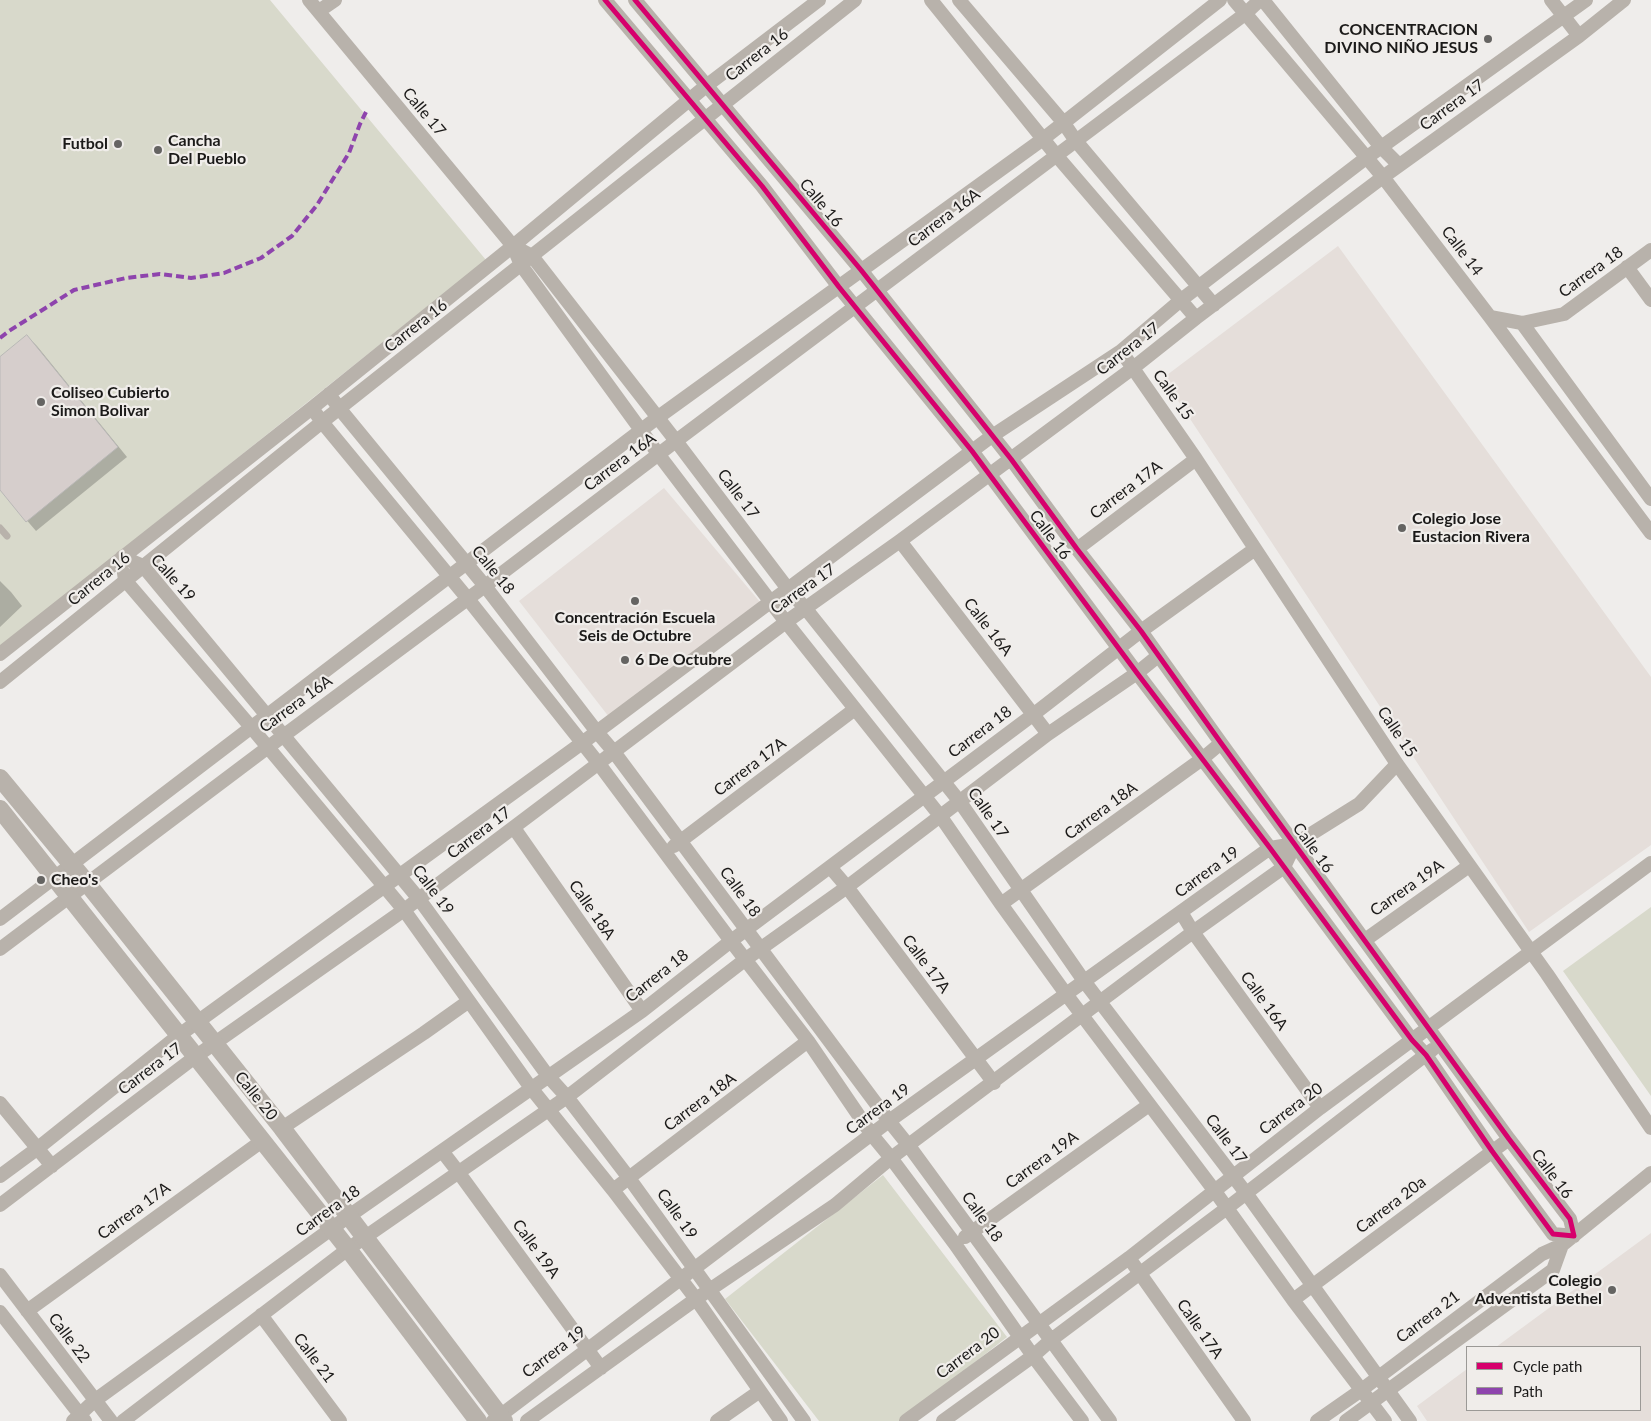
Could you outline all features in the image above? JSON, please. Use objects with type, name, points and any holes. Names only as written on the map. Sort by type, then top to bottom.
[{"type":"street","name":"Calle 17","points":[[309,0],[676,441],[788,589],[960,802],[1084,981],[1233,1176],[1410,1421]]},
{"type":"street","points":[[319,11],[335,0]]},
{"type":"street","name":"Calle 16","points":[[605,0],[762,186],[839,287],[972,451],[1412,1040],[1426,1055],[1492,1151],[1553,1234],[1574,1236],[1570,1219],[1509,1139],[1221,744],[1141,631],[1077,549],[1011,459],[861,270],[635,0]]},
{"type":"street","name":"Carrera 16","points":[[0,654],[312,408],[706,86],[819,0]]},
{"type":"street","name":"Carrera 16","points":[[0,682],[339,408],[855,0]]},
{"type":"street","points":[[931,0],[1056,155],[1196,318]]},
{"type":"street","points":[[960,0],[1214,304]]},
{"type":"street","name":"Carrera 16A","points":[[0,919],[657,418],[1043,139],[1220,0]]},
{"type":"street","name":"Calle 14","points":[[1234,0],[1383,177],[1649,526]]},
{"type":"street","points":[[1262,0],[1381,147],[1399,165]]},
{"type":"street","name":"Carrera 16A","points":[[0,949],[283,735],[468,599],[1262,0]]},
{"type":"street","points":[[1551,0],[1579,36]]},
{"type":"street","points":[[1585,0],[1598,20]]},
{"type":"street","name":"Carrera 17","points":[[0,1176],[178,1036],[597,732],[992,436],[1120,351],[1181,300],[1366,158],[1585,0]]},
{"type":"street","name":"Carrera 17","points":[[0,1205],[195,1056],[419,899],[786,622],[990,475],[1399,165],[1579,36],[1624,0]]},
{"type":"street","name":"Carrera 18","points":[[1490,317],[1522,323],[1564,314],[1651,250]]},
{"type":"street","name":"Calle 17","points":[[527,261],[640,431],[786,622],[941,817],[1066,994],[1214,1190],[1293,1300],[1384,1421]]},
{"type":"street","points":[[1627,267],[1651,300]]},
{"type":"street","points":[[1522,323],[1651,499]]},
{"type":"street","name":"Calle 15","points":[[1120,351],[1196,459],[1397,764],[1531,952],[1651,1128]]},
{"type":"street","name":"Calle 18","points":[[329,394],[485,586],[614,752],[889,1122],[909,1146],[1110,1421]]},
{"type":"street","points":[[312,408],[468,599],[666,852],[808,1041],[872,1135],[955,1244],[1082,1421]]},
{"type":"street","name":"Carrera 17A","points":[[1077,549],[1196,459]]},
{"type":"street","name":"Calle 16A","points":[[900,541],[1048,734]]},
{"type":"street","name":"Carrera 18","points":[[80,1419],[94,1401],[349,1216],[642,1011],[731,941],[1034,714],[1141,631],[1255,549]]},
{"type":"street","name":"Calle 19","points":[[122,557],[143,566],[419,899],[548,1076],[567,1097],[629,1178],[804,1421]]},
{"type":"street","name":"Calle 19","points":[[122,557],[125,580]]},
{"type":"street","points":[[125,580],[404,910],[531,1088],[614,1190],[696,1299],[781,1421]]},
{"type":"street","points":[[123,1421],[348,1249],[550,1110],[760,948],[848,887],[1048,734],[1137,673],[1158,656]]},
{"type":"street","name":"Carrera 17A","points":[[666,852],[855,709]]},
{"type":"street","name":"Carrera 18A","points":[[1001,904],[1221,744]]},
{"type":"street","name":"Carrera 19","points":[[499,1419],[680,1278],[889,1122],[1270,848],[1295,844],[1358,804],[1397,764]]},
{"type":"street","name":"Calle 20","points":[[0,778],[282,1128],[499,1419]]},
{"type":"street","name":"Calle 20","points":[[0,809],[348,1249],[478,1421]]},
{"type":"street","name":"Calle 18A","points":[[514,828],[642,1011]]},
{"type":"street","points":[[527,1421],[696,1299],[835,1205],[891,1158],[1193,932],[1284,867],[1295,844]]},
{"type":"street","name":"Carrera 20","points":[[906,1421],[1129,1258],[1320,1108],[1651,863]]},
{"type":"street","name":"Carrera 19A","points":[[1365,940],[1469,866]]},
{"type":"street","name":"Calle 17A","points":[[830,867],[848,887],[994,1082]]},
{"type":"street","name":"Calle 16A","points":[[1181,912],[1193,932],[1320,1108]]},
{"type":"street","points":[[282,1128],[469,1001]]},
{"type":"street","name":"Carrera 18A","points":[[614,1190],[808,1041]]},
{"type":"street","points":[[942,1421],[1034,1356],[1051,1340],[1246,1194],[1440,1043]]},
{"type":"street","points":[[0,1103],[52,1166]]},
{"type":"street","name":"Carrera 19A","points":[[955,1244],[1149,1104]]},
{"type":"street","name":"Carrera 20a","points":[[1293,1300],[1509,1139]]},
{"type":"street","name":"Carrera 17A","points":[[27,1310],[262,1140]]},
{"type":"street","name":"Calle 19A","points":[[442,1151],[600,1368]]},
{"type":"street","name":"Carrera 21","points":[[1317,1421],[1360,1391],[1542,1254],[1562,1245],[1651,1173]]},
{"type":"street","points":[[1346,1421],[1553,1270],[1562,1245]]},
{"type":"street","name":"Calle 17A","points":[[1129,1258],[1244,1421]]},
{"type":"street","name":"Calle 22","points":[[0,1275],[111,1421]]},
{"type":"street","points":[[0,1312],[80,1419]]},
{"type":"street","name":"Calle 21","points":[[260,1315],[340,1421]]},
{"type":"street","points":[[717,1421],[760,1391]]},
{"type":"lane","points":[[0,528],[7,536]]},
{"type":"shaded area","points":[[0,0],[270,0],[486,260],[0,647]]},
{"type":"shaded area","name":"Colegio Jose Eustacion Rivera","points":[[1338,246],[1651,677],[1651,845],[1529,932],[1163,378]]},
{"type":"shaded area","name":"6 De Octubre","points":[[664,488],[760,602],[609,717],[519,601]]},
{"type":"shaded area","points":[[1651,907],[1651,1096],[1563,971]]},
{"type":"shaded area","points":[[883,1175],[1007,1337],[900,1421],[819,1421],[725,1299]]},
{"type":"shaded area","name":"Colegio Adventista Bethel","points":[[1651,1233],[1651,1421],[1427,1421],[1417,1406],[1466,1370],[1466,1411],[1641,1411],[1641,1346],[1497,1346]]},
{"type":"building","name":"Coliseo Cubierto Simon Bolivar","points":[[27,335],[118,447],[26,522],[0,490],[0,357]]},
{"type":"marked path","points":[[0,338],[74,290],[126,278],[160,274],[191,278],[224,273],[261,258],[292,236],[317,205],[349,153],[366,112]]},
{"type":"cycle path","points":[[605,0],[762,186],[839,287],[972,451],[1412,1040],[1426,1055],[1492,1151],[1553,1234],[1574,1236],[1570,1219],[1509,1139],[1141,631],[1077,549],[1011,459],[861,270],[635,0]]},
{"type":"place","name":"CONCENTRACION DIVINO NIÑO JESUS","points":[[1488,39]]},
{"type":"place","name":"Futbol","points":[[118,144]]},
{"type":"place","name":"Cancha Del Pueblo","points":[[158,150]]},
{"type":"place","name":"Coliseo Cubierto Simon Bolivar","points":[[41,402]]},
{"type":"place","name":"Colegio Jose Eustacion Rivera","points":[[1402,528]]},
{"type":"place","name":"Concentración Escuela Seis de Octubre","points":[[635,601]]},
{"type":"place","name":"6 De Octubre","points":[[625,660]]},
{"type":"place","name":"Cheo's","points":[[41,880]]},
{"type":"place","name":"Colegio Adventista Bethel","points":[[1612,1290]]}]
